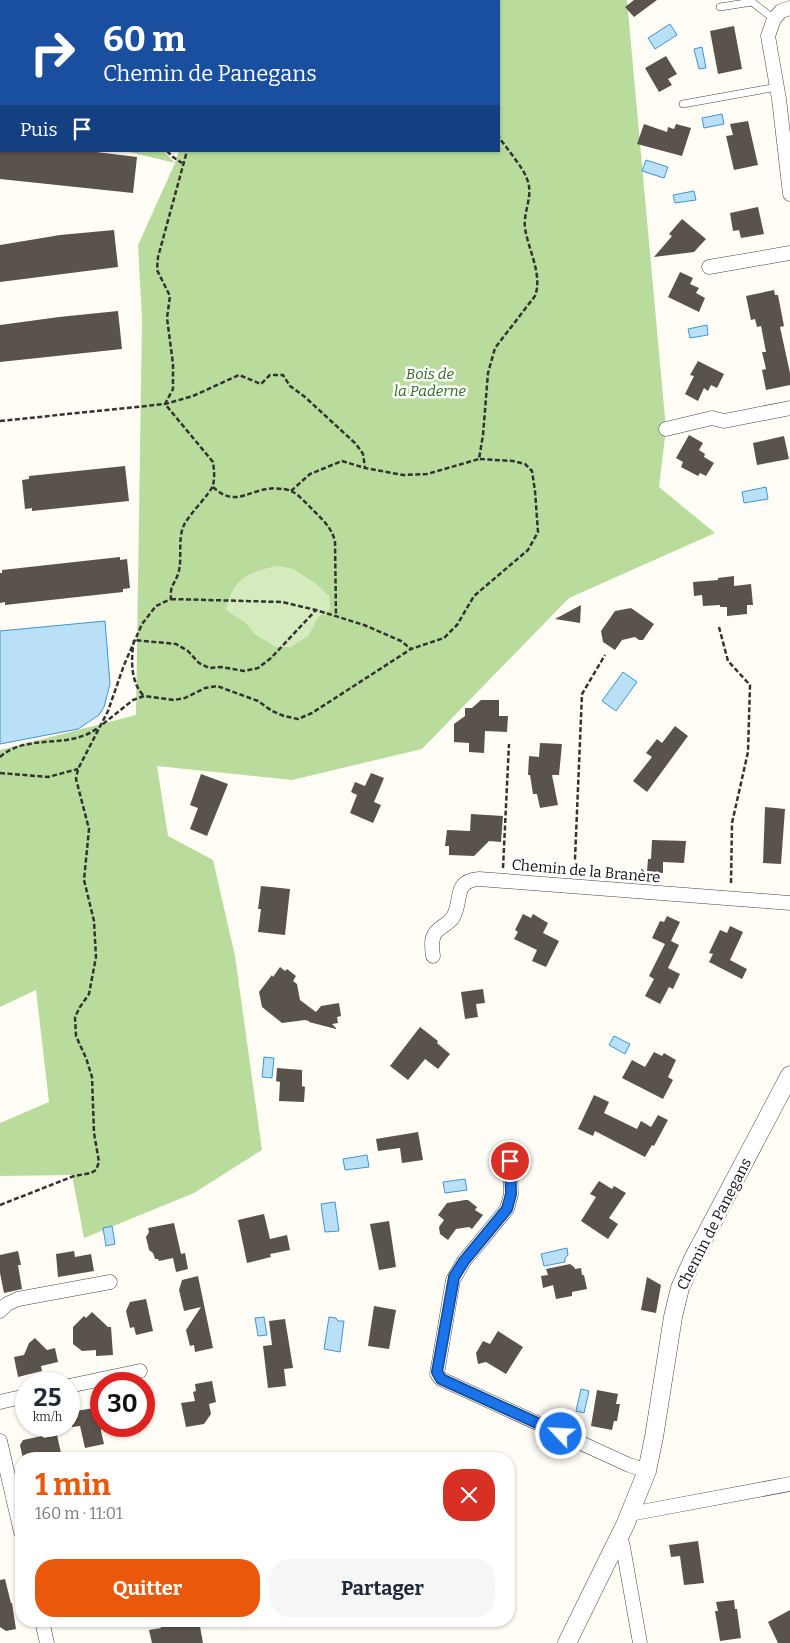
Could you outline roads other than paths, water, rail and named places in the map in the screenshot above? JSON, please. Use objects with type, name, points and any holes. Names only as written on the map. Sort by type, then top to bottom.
[{"type":"street","points":[[790,8],[781,11],[774,19],[768,36],[777,87],[790,194]]},
{"type":"street","points":[[709,267],[790,253]]},
{"type":"street","points":[[666,429],[712,418],[724,421],[790,408]]},
{"type":"street","name":"Chemin de la Branère","points":[[433,956],[434,936],[455,915],[458,896],[465,882],[479,879],[790,904]]},
{"type":"street","name":"Chemin de Panegans","points":[[567,1643],[630,1514],[647,1471],[673,1317],[680,1288],[693,1259],[790,1075]]},
{"type":"street","points":[[510,1161],[511,1194],[507,1209],[464,1261],[453,1280],[437,1374],[441,1379],[629,1465],[647,1471]]},
{"type":"street","points":[[0,1311],[7,1304],[18,1299],[110,1282]]},
{"type":"street","points":[[80,1384],[140,1370]]},
{"type":"street","points":[[0,1402],[15,1399]]},
{"type":"street","points":[[0,1441],[15,1506]]},
{"type":"street","points":[[630,1514],[790,1484]]},
{"type":"street","points":[[620,1535],[640,1643]]},
{"type":"street","points":[[43,1627],[47,1643]]},
{"type":"lane","points":[[720,7],[752,2],[774,19]]},
{"type":"lane","points":[[683,104],[777,87]]},
{"type":"water","points":[[670,24],[677,35],[655,49],[648,38]]},
{"type":"water","points":[[702,47],[706,68],[699,69],[694,49]]},
{"type":"water","points":[[722,114],[724,124],[704,128],[702,118]]},
{"type":"water","points":[[646,160],[668,167],[664,178],[642,171]]},
{"type":"water","points":[[694,191],[696,200],[675,203],[673,195]]},
{"type":"water","points":[[707,325],[708,335],[690,338],[688,329]]},
{"type":"water","points":[[766,487],[768,499],[744,503],[742,492]]},
{"type":"water","points":[[105,621],[110,684],[104,707],[99,715],[78,729],[0,744],[0,631]]},
{"type":"water","points":[[623,672],[637,682],[616,711],[602,701]]},
{"type":"water","points":[[614,1036],[630,1044],[625,1054],[609,1045]]},
{"type":"water","points":[[264,1057],[274,1058],[272,1078],[262,1077]]},
{"type":"water","points":[[367,1155],[369,1167],[345,1170],[343,1159]]},
{"type":"water","points":[[465,1179],[467,1190],[445,1193],[443,1182]]},
{"type":"water","points":[[335,1202],[339,1231],[325,1232],[321,1204]]},
{"type":"water","points":[[112,1226],[115,1244],[106,1246],[103,1228]]},
{"type":"water","points":[[567,1248],[568,1255],[565,1258],[565,1262],[544,1266],[541,1254]]},
{"type":"water","points":[[264,1317],[267,1335],[258,1336],[255,1318]]},
{"type":"water","points":[[329,1317],[336,1318],[338,1321],[344,1321],[340,1352],[324,1349]]},
{"type":"water","points":[[581,1389],[589,1391],[584,1413],[576,1411]]},
{"type":"park label","name":"Bois de la Paderne","points":[[430,382]]}]
